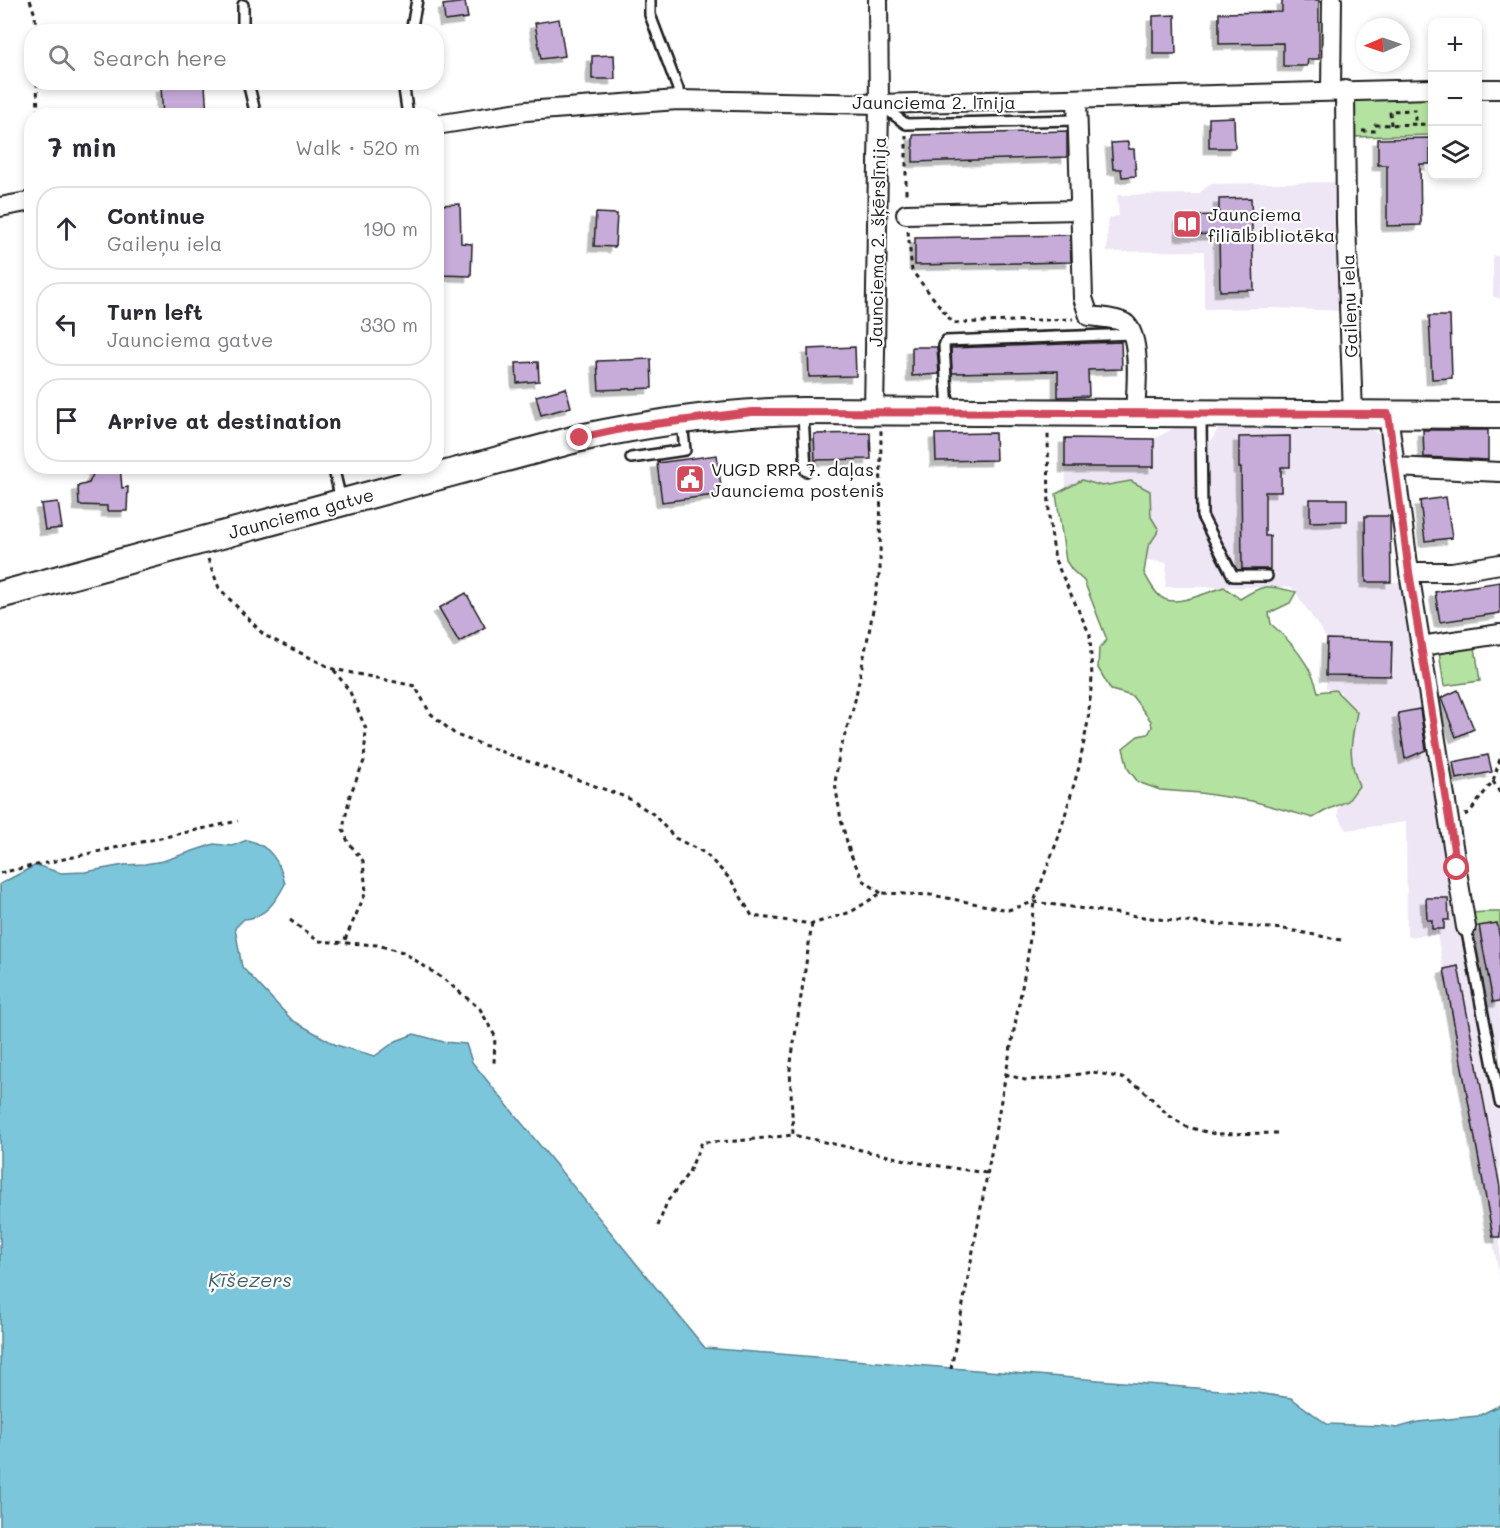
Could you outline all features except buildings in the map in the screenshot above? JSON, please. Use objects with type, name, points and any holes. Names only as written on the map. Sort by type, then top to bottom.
[{"type":"main road","name":"Jaunciema gatve","points":[[0,595],[580,438],[630,427],[682,420],[752,412],[803,411],[1500,415]]},
{"type":"street","name":"Jaunciema 2. šķērslīnija","points":[[878,0],[878,412]]},
{"type":"street","name":"Gaileņu iela","points":[[1332,0],[1346,222],[1353,414]]},
{"type":"street","name":"Jaunciema 2. līnija","points":[[444,124],[526,111],[678,100],[879,104],[1428,89]]},
{"type":"street","points":[[1482,89],[1500,89]]},
{"type":"street","points":[[1077,100],[1083,298],[1089,316],[1121,321],[1133,334],[1136,348],[1135,413]]},
{"type":"street","points":[[0,207],[24,202]]},
{"type":"street","points":[[906,214],[1079,210]]},
{"type":"street","points":[[1388,414],[1409,572],[1466,927]]},
{"type":"street","points":[[1395,467],[1500,471]]},
{"type":"street","points":[[1409,572],[1452,572],[1500,564]]},
{"type":"street","points":[[1421,646],[1500,634]]},
{"type":"lane","points":[[412,24],[417,0]]},
{"type":"lane","points":[[650,0],[651,15],[678,89],[678,100]]},
{"type":"lane","points":[[243,5],[243,24]]},
{"type":"lane","points":[[250,90],[253,108]]},
{"type":"lane","points":[[404,90],[407,108]]},
{"type":"lane","points":[[879,104],[906,124],[1077,120]]},
{"type":"lane","points":[[948,412],[944,346],[946,341],[1133,334]]},
{"type":"lane","points":[[803,411],[806,471]]},
{"type":"lane","points":[[1201,414],[1202,516],[1233,576],[1267,576]]},
{"type":"lane","points":[[631,458],[685,450],[682,420]]},
{"type":"lane","points":[[335,474],[341,502]]},
{"type":"lane","points":[[1466,927],[1500,1102]]},
{"type":"path","points":[[30,0],[35,24]]},
{"type":"path","points":[[37,90],[38,108]]},
{"type":"path","points":[[1391,125],[1390,111],[1415,110],[1415,125]]},
{"type":"path","points":[[906,124],[906,214],[912,271],[953,323],[1089,316]]},
{"type":"path","points":[[1353,132],[1374,131],[1375,125],[1428,124]]},
{"type":"path","points":[[878,412],[880,570],[854,705],[839,754],[835,783],[850,853],[863,880],[881,893],[932,895],[1008,910],[1034,902],[1173,921],[1284,928],[1341,940]]},
{"type":"path","points":[[951,1369],[1028,955],[1034,902],[1059,836],[1088,721],[1092,678],[1090,636],[1055,560],[1049,517],[1047,413]]},
{"type":"path","points":[[202,540],[219,588],[264,635],[333,669],[415,686],[430,713],[456,735],[628,798],[653,814],[675,838],[705,853],[731,880],[752,916],[812,924],[851,912],[881,893]]},
{"type":"path","points":[[333,669],[350,692],[366,729],[364,761],[350,795],[343,829],[348,842],[363,861],[366,892],[344,942]]},
{"type":"path","points":[[1450,822],[1470,812],[1493,781],[1500,759]]},
{"type":"path","points":[[1493,781],[1500,794]]},
{"type":"path","points":[[0,873],[238,821]]},
{"type":"path","points":[[290,920],[318,941],[377,945],[403,952],[445,980],[480,1009],[495,1036],[494,1063]]},
{"type":"path","points":[[794,1136],[790,1069],[812,924]]},
{"type":"path","points":[[1005,1074],[1025,1080],[1093,1072],[1122,1078],[1141,1088],[1168,1115],[1187,1127],[1215,1134],[1278,1133]]},
{"type":"path","points":[[658,1226],[667,1202],[689,1172],[702,1142],[794,1136],[920,1163],[986,1173]]},
{"type":"shaded area","points":[[1338,182],[1341,311],[1273,308],[1204,309],[1204,251],[1107,252],[1108,218],[1119,216],[1117,195],[1198,194],[1210,184]]},
{"type":"shaded area","points":[[1493,255],[1500,257],[1500,299],[1493,296]]},
{"type":"shaded area","points":[[1181,424],[1192,425],[1198,440],[1211,441],[1219,427],[1364,425],[1382,436],[1390,516],[1391,582],[1400,582],[1424,709],[1456,930],[1497,923],[1500,939],[1500,1281],[1437,934],[1407,937],[1406,822],[1347,830],[1338,816],[1341,692],[1326,688],[1327,639],[1292,587],[1165,587],[1167,563],[1067,548],[1065,438],[1154,439]]},
{"type":"green space","points":[[1428,98],[1428,135],[1352,137],[1351,99]]},
{"type":"green space","points":[[1082,480],[1102,486],[1131,481],[1150,491],[1151,517],[1159,530],[1148,547],[1144,573],[1155,591],[1164,599],[1185,600],[1224,587],[1240,599],[1266,587],[1296,592],[1290,603],[1269,613],[1271,624],[1300,655],[1311,673],[1318,692],[1335,690],[1357,712],[1351,749],[1359,786],[1348,801],[1313,818],[1252,801],[1160,790],[1138,782],[1128,769],[1123,748],[1138,736],[1148,734],[1152,727],[1151,721],[1132,696],[1111,690],[1098,668],[1099,648],[1107,640],[1084,581],[1066,561],[1056,494]]},
{"type":"green space","points":[[1475,647],[1480,681],[1444,686],[1439,652]]},
{"type":"green space","points":[[1500,912],[1500,939],[1497,923],[1472,927],[1472,913]]},
{"type":"water","name":"Ķīšezers","points":[[247,840],[268,850],[277,862],[285,884],[269,908],[258,915],[244,919],[235,928],[242,967],[292,1020],[336,1045],[375,1056],[396,1041],[414,1034],[444,1042],[466,1044],[472,1062],[705,1348],[1257,1393],[1291,1398],[1327,1424],[1397,1428],[1418,1422],[1478,1416],[1500,1405],[1500,1528],[0,1528],[0,884],[36,865],[61,873],[85,872],[163,861],[214,844],[232,846]]},
{"type":"place","name":"Jaunciema filiālbibliotēka","points":[[1187,224]]},
{"type":"place","name":"VUGD RRP 7. daļas Jaunciema postenis","points":[[690,479]]},
{"type":"route","points":[[580,438],[630,427],[752,412],[1388,414],[1409,572],[1457,868]]}]
